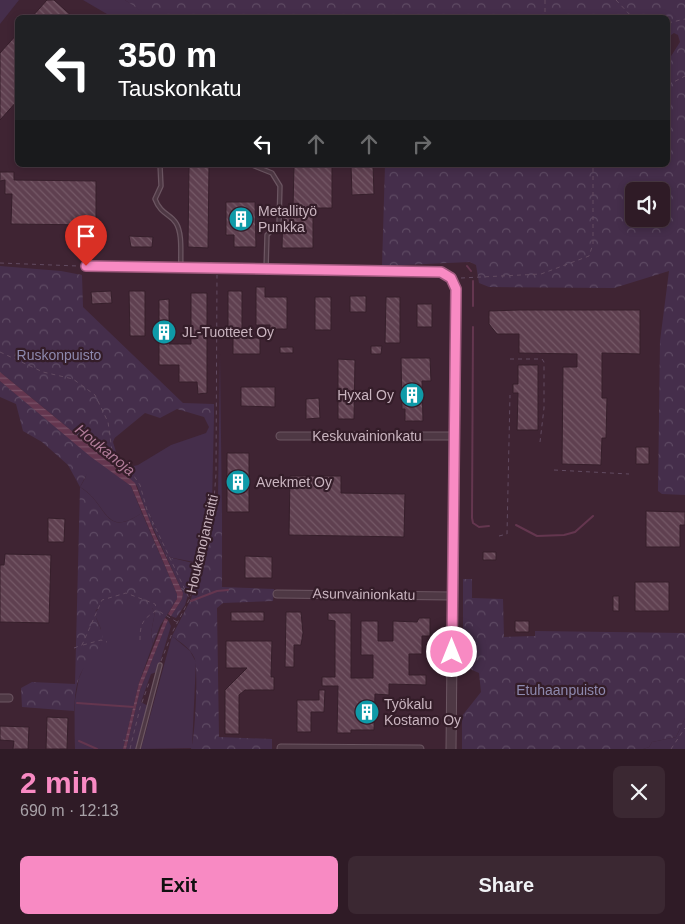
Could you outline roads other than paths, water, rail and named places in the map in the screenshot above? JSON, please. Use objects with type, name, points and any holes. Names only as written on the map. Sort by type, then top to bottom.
[{"type":"street","points":[[86,266],[441,272],[453,281],[456,289],[451,749]]},
{"type":"street","name":"Keskuvainionkatu","points":[[280,436],[454,436]]},
{"type":"street","name":"Asunvainionkatu","points":[[277,594],[452,596]]},
{"type":"street","points":[[0,698],[9,698]]},
{"type":"street","points":[[281,748],[420,749]]},
{"type":"lane","points":[[160,167],[161,186],[155,199],[159,210],[176,222],[180,236],[181,268]]},
{"type":"lane","points":[[257,167],[272,173],[280,186],[279,222],[267,235],[266,270]]},
{"type":"lane","points":[[138,749],[160,665]]},
{"type":"waterway","points":[[467,266],[471,271]]},
{"type":"waterway","points":[[473,281],[473,306]]},
{"type":"waterway","points":[[473,327],[472,518],[473,523],[479,527],[489,526]]},
{"type":"waterway","points":[[516,525],[537,536],[564,535],[575,532],[593,516]]},
{"type":"waterway","points":[[191,601],[217,591],[228,590]]},
{"type":"waterway","points":[[77,703],[134,707]]},
{"type":"waterway","points":[[79,741],[97,749]]},
{"type":"place","name":"Metallityö Punkka","points":[[241,219]]},
{"type":"place","name":"JL-Tuotteet Oy","points":[[164,332]]},
{"type":"place","name":"Hyxal Oy","points":[[412,395]]},
{"type":"place","name":"Avekmet Oy","points":[[238,482]]},
{"type":"place","name":"Työkalu Kostamo Oy","points":[[367,712]]},
{"type":"park label","name":"Ruskonpuisto","points":[[59,355]]},
{"type":"park label","name":"Etuhaanpuisto","points":[[561,690]]},
{"type":"water label","name":"Houkanoja","points":[[105,450]]}]
